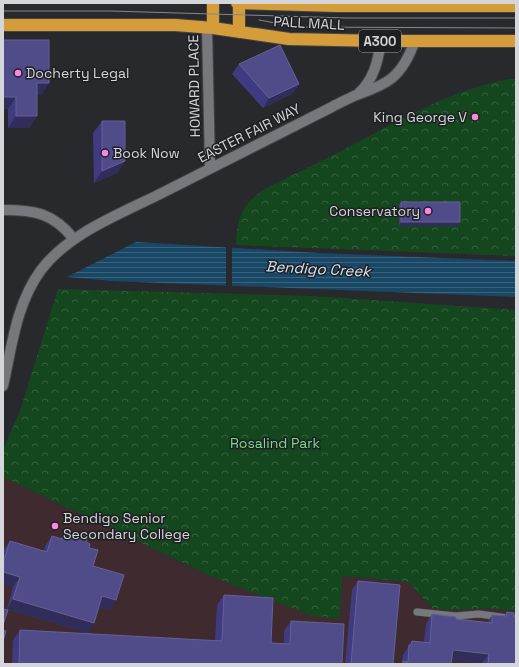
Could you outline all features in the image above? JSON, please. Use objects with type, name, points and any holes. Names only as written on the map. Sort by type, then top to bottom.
[{"type":"highway","points":[[210,28],[213,3]]},
{"type":"highway","points":[[238,3],[242,32]]},
{"type":"highway","name":"PALL MALL","points":[[238,3],[337,6],[516,6]]},
{"type":"highway","name":"A300","points":[[3,24],[143,24],[210,28],[242,32]]},
{"type":"highway","name":"PALL MALL","points":[[242,32],[289,39],[516,41]]},
{"type":"street","name":"HOWARD PLACE","points":[[210,28],[210,168]]},
{"type":"street","name":"EASTER FAIR WAY","points":[[3,386],[20,312],[29,289],[41,270],[51,258],[74,239],[210,168],[352,97],[383,84],[393,77],[408,60],[416,40]]},
{"type":"street","name":"EASTER FAIR WAY","points":[[352,97],[363,88],[372,77],[381,41]]},
{"type":"street","points":[[3,210],[28,210],[39,213],[58,223],[74,239]]},
{"type":"lane","points":[[417,612],[456,616],[479,614],[516,619]]},
{"type":"shaded area","name":"Bendigo Senior Secondary College","points":[[3,477],[210,576],[342,576],[408,582],[432,608],[486,608],[516,611],[516,664],[3,664]]},
{"type":"green space","points":[[509,79],[516,79],[516,256],[236,245],[241,215],[248,204],[260,192],[422,109],[464,91]]},
{"type":"green space","name":"Rosalind Park","points":[[58,289],[312,296],[516,310],[516,611],[486,608],[453,610],[432,608],[408,582],[342,576],[340,619],[312,616],[210,576],[3,477],[3,450],[20,411]]},
{"type":"water","name":"Bendigo Creek","points":[[136,242],[319,253],[516,261],[516,297],[112,281],[67,277]]},
{"type":"pier","points":[[226,245],[232,246],[232,287],[226,287]]},
{"type":"building","points":[[3,40],[49,40],[49,83],[37,83],[37,116],[16,116],[16,97],[3,97]]},
{"type":"building","points":[[280,45],[299,84],[269,98],[239,64]]},
{"type":"building","points":[[102,121],[125,121],[125,161],[102,171]]},
{"type":"building","name":"Conservatory","points":[[401,202],[460,202],[460,222],[401,222]]},
{"type":"building","points":[[68,531],[88,537],[86,542],[90,544],[89,548],[98,550],[93,566],[124,575],[116,600],[102,596],[94,623],[13,599],[20,577],[3,572],[3,563],[10,541],[47,552],[52,536],[62,539],[63,536],[67,537]]},
{"type":"building","points":[[358,581],[400,585],[393,664],[351,664]]},
{"type":"building","points":[[224,595],[273,598],[271,643],[290,644],[291,621],[344,624],[342,664],[19,664],[20,630],[222,641]]},
{"type":"building","points":[[3,609],[8,610],[3,625]]},
{"type":"building","points":[[507,612],[514,613],[514,617],[516,617],[516,664],[488,664],[489,654],[453,650],[451,664],[403,664],[403,661],[408,662],[409,645],[411,645],[412,641],[430,643],[432,614],[456,617],[456,619],[492,623],[492,615],[506,616]]},
{"type":"building","points":[[3,630],[6,631],[3,641]]},
{"type":"tram line","points":[[3,11],[111,11],[347,18],[516,18]]},
{"type":"tram line","points":[[259,20],[297,27],[516,28]]},
{"type":"place","name":"Docherty Legal","points":[[18,73]]},
{"type":"place","name":"King George V","points":[[475,117]]},
{"type":"place","name":"Book Now","points":[[105,153]]},
{"type":"place","name":"Conservatory","points":[[428,211]]},
{"type":"place","name":"Bendigo Senior Secondary College","points":[[55,526]]}]
